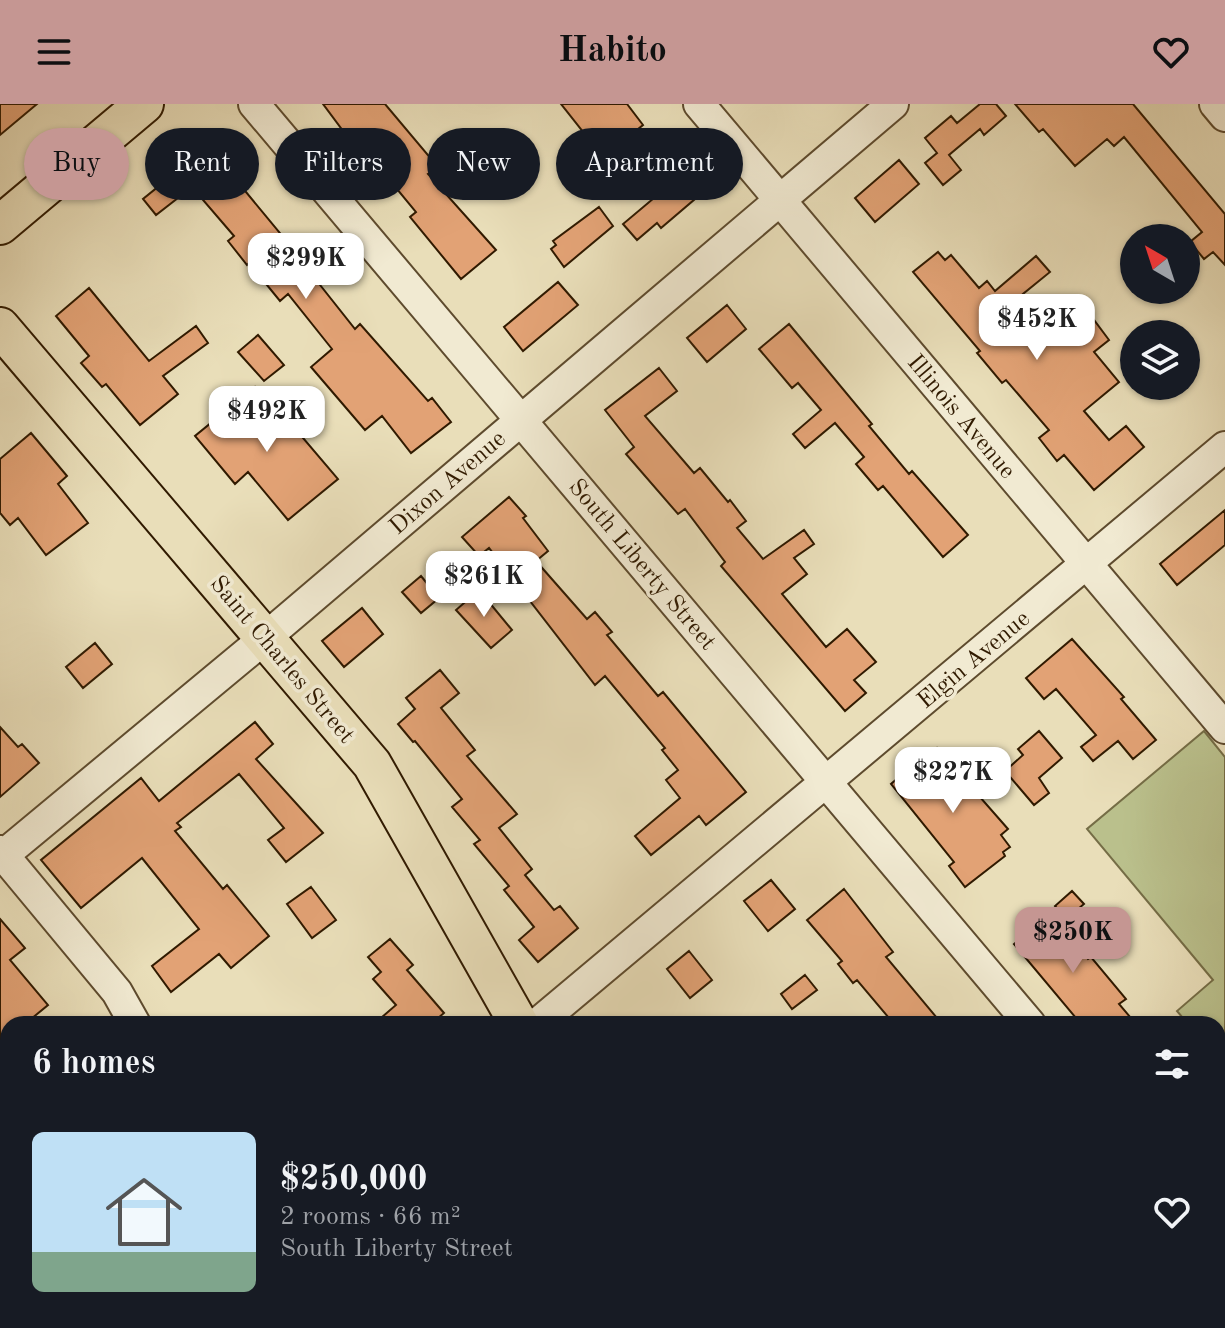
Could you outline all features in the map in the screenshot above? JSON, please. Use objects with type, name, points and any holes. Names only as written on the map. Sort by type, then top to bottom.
[{"type":"main road","points":[[0,225],[144,104]]},
{"type":"main road","name":"Saint Charles Street","points":[[0,327],[372,764],[514,1016]]},
{"type":"street","name":"South Liberty Street","points":[[254,104],[1023,1016]]},
{"type":"street","name":"Illinois Avenue","points":[[699,104],[1225,728]]},
{"type":"street","name":"Dixon Avenue","points":[[1,855],[265,638],[893,104]]},
{"type":"street","points":[[1215,104],[1225,116]]},
{"type":"street","name":"Elgin Avenue","points":[[547,1016],[1225,447]]},
{"type":"street","points":[[1,855],[117,992],[130,1016]]},
{"type":"green space","points":[[1204,731],[1225,757],[1225,1016],[1181,1016],[1177,1011],[1213,980],[1087,829]]},
{"type":"building","points":[[0,104],[37,104],[0,135]]},
{"type":"building","points":[[323,104],[385,104],[405,128],[341,128]]},
{"type":"building","points":[[561,104],[627,104],[643,125],[639,128],[580,128]]},
{"type":"building","points":[[980,104],[996,104],[1006,116],[984,135],[980,129],[949,155],[961,170],[943,185],[925,163],[937,153],[925,138],[951,116],[957,123]]},
{"type":"building","points":[[1015,104],[1133,104],[1225,214],[1225,265],[1213,252],[1204,259],[1200,254],[1200,224],[1195,224],[1124,137],[1114,146],[1107,139],[1075,166],[1043,129],[1039,132]]},
{"type":"building","points":[[411,135],[427,154],[427,200],[451,200],[496,250],[461,279],[410,217],[416,212],[406,200],[411,200]]},
{"type":"building","points":[[899,160],[919,184],[875,222],[855,198]]},
{"type":"building","points":[[145,197],[145,200],[175,200],[156,215],[143,199]]},
{"type":"building","points":[[203,200],[253,200],[293,249],[300,244],[317,265],[309,271],[355,329],[360,324],[428,401],[432,398],[451,422],[411,453],[382,416],[365,430],[311,367],[332,349],[288,294],[280,301],[249,263],[247,265],[228,241],[234,236]]},
{"type":"building","points":[[652,200],[694,200],[661,228],[657,223],[637,240],[623,224]]},
{"type":"building","points":[[599,207],[613,226],[564,267],[551,249],[556,245],[553,241]]},
{"type":"building","points":[[938,252],[945,260],[951,255],[979,288],[987,281],[995,291],[1036,256],[1050,272],[1023,294],[1064,342],[1094,320],[1109,340],[1094,352],[1119,382],[1084,411],[1109,440],[1126,426],[1144,447],[1094,490],[1064,455],[1057,461],[1039,438],[1049,430],[1006,380],[1002,383],[977,353],[980,351],[913,272]]},
{"type":"building","points":[[558,282],[578,305],[523,351],[504,327]]},
{"type":"building","points":[[89,288],[149,361],[196,326],[208,343],[163,376],[178,394],[140,425],[106,384],[102,387],[81,363],[89,356],[56,316]]},
{"type":"building","points":[[727,305],[746,329],[707,362],[687,338]]},
{"type":"building","points":[[789,324],[909,474],[912,471],[968,535],[943,557],[883,486],[878,490],[856,464],[864,457],[835,423],[805,448],[793,434],[821,410],[798,383],[792,388],[759,349]]},
{"type":"building","points":[[258,335],[284,365],[264,381],[238,352]]},
{"type":"building","points":[[659,368],[677,391],[645,416],[694,473],[700,468],[728,502],[730,500],[746,521],[737,528],[763,559],[804,530],[814,544],[794,558],[807,574],[782,594],[826,647],[847,629],[876,662],[854,680],[866,693],[845,711],[721,566],[725,562],[685,509],[678,514],[626,454],[634,447],[605,410]]},
{"type":"building","points":[[255,387],[294,434],[298,432],[338,479],[288,520],[248,472],[235,484],[195,436]]},
{"type":"building","points":[[31,433],[67,476],[58,484],[88,523],[46,555],[18,518],[10,525],[0,513],[0,459]]},
{"type":"building","points":[[509,497],[526,516],[523,518],[548,551],[536,561],[587,619],[595,612],[612,632],[607,635],[658,696],[663,692],[746,792],[706,825],[699,816],[651,855],[635,836],[680,798],[666,780],[678,770],[662,750],[665,748],[605,676],[595,685],[489,548],[479,556],[462,537]]},
{"type":"building","points":[[1225,510],[1225,545],[1177,585],[1160,564]]},
{"type":"building","points":[[421,576],[439,598],[421,613],[402,592]]},
{"type":"building","points":[[479,590],[512,630],[491,648],[456,610]]},
{"type":"building","points":[[362,608],[383,634],[344,667],[322,641]]},
{"type":"building","points":[[1072,639],[1124,697],[1121,699],[1156,740],[1133,759],[1118,741],[1093,761],[1081,747],[1096,735],[1056,689],[1044,699],[1026,678]]},
{"type":"building","points":[[95,643],[112,664],[83,688],[66,667]]},
{"type":"building","points":[[440,670],[459,693],[441,708],[475,750],[467,756],[517,814],[499,828],[532,869],[525,875],[554,910],[560,906],[578,928],[538,962],[519,940],[534,927],[504,890],[509,886],[474,844],[480,840],[452,807],[462,799],[398,724],[415,709],[406,698]]},
{"type":"building","points":[[255,722],[273,744],[256,759],[323,833],[286,862],[268,840],[284,828],[239,774],[177,823],[181,827],[175,831],[223,889],[227,885],[269,936],[231,968],[219,954],[171,992],[152,966],[199,929],[142,858],[81,908],[41,860],[141,778],[159,801]]},
{"type":"building","points":[[0,727],[18,747],[22,744],[39,763],[0,797]]},
{"type":"building","points":[[1039,731],[1062,758],[1039,778],[1049,793],[1034,805],[1005,771],[1023,755],[1018,749]]},
{"type":"building","points":[[937,748],[1008,829],[1001,835],[1010,847],[1003,852],[1005,856],[965,887],[949,866],[954,862],[891,784],[911,767],[906,761],[919,750],[926,758]]},
{"type":"building","points":[[771,880],[795,909],[768,931],[744,901]]},
{"type":"building","points":[[311,887],[336,920],[312,938],[287,904]]},
{"type":"building","points":[[844,889],[893,952],[886,957],[935,1016],[887,1016],[857,980],[853,983],[838,964],[842,961],[807,920]]},
{"type":"building","points":[[1072,891],[1084,904],[1066,919],[1055,906]]},
{"type":"building","points":[[1050,913],[1126,999],[1119,1004],[1129,1016],[1074,1016],[1014,944]]},
{"type":"building","points":[[0,919],[25,948],[10,960],[48,1005],[35,1016],[0,1016]]},
{"type":"building","points":[[390,939],[413,965],[407,970],[444,1013],[440,1016],[383,1016],[396,1005],[373,979],[381,972],[368,957]]},
{"type":"building","points":[[689,951],[712,980],[690,998],[667,969]]},
{"type":"building","points":[[805,975],[817,990],[792,1009],[781,994]]}]
